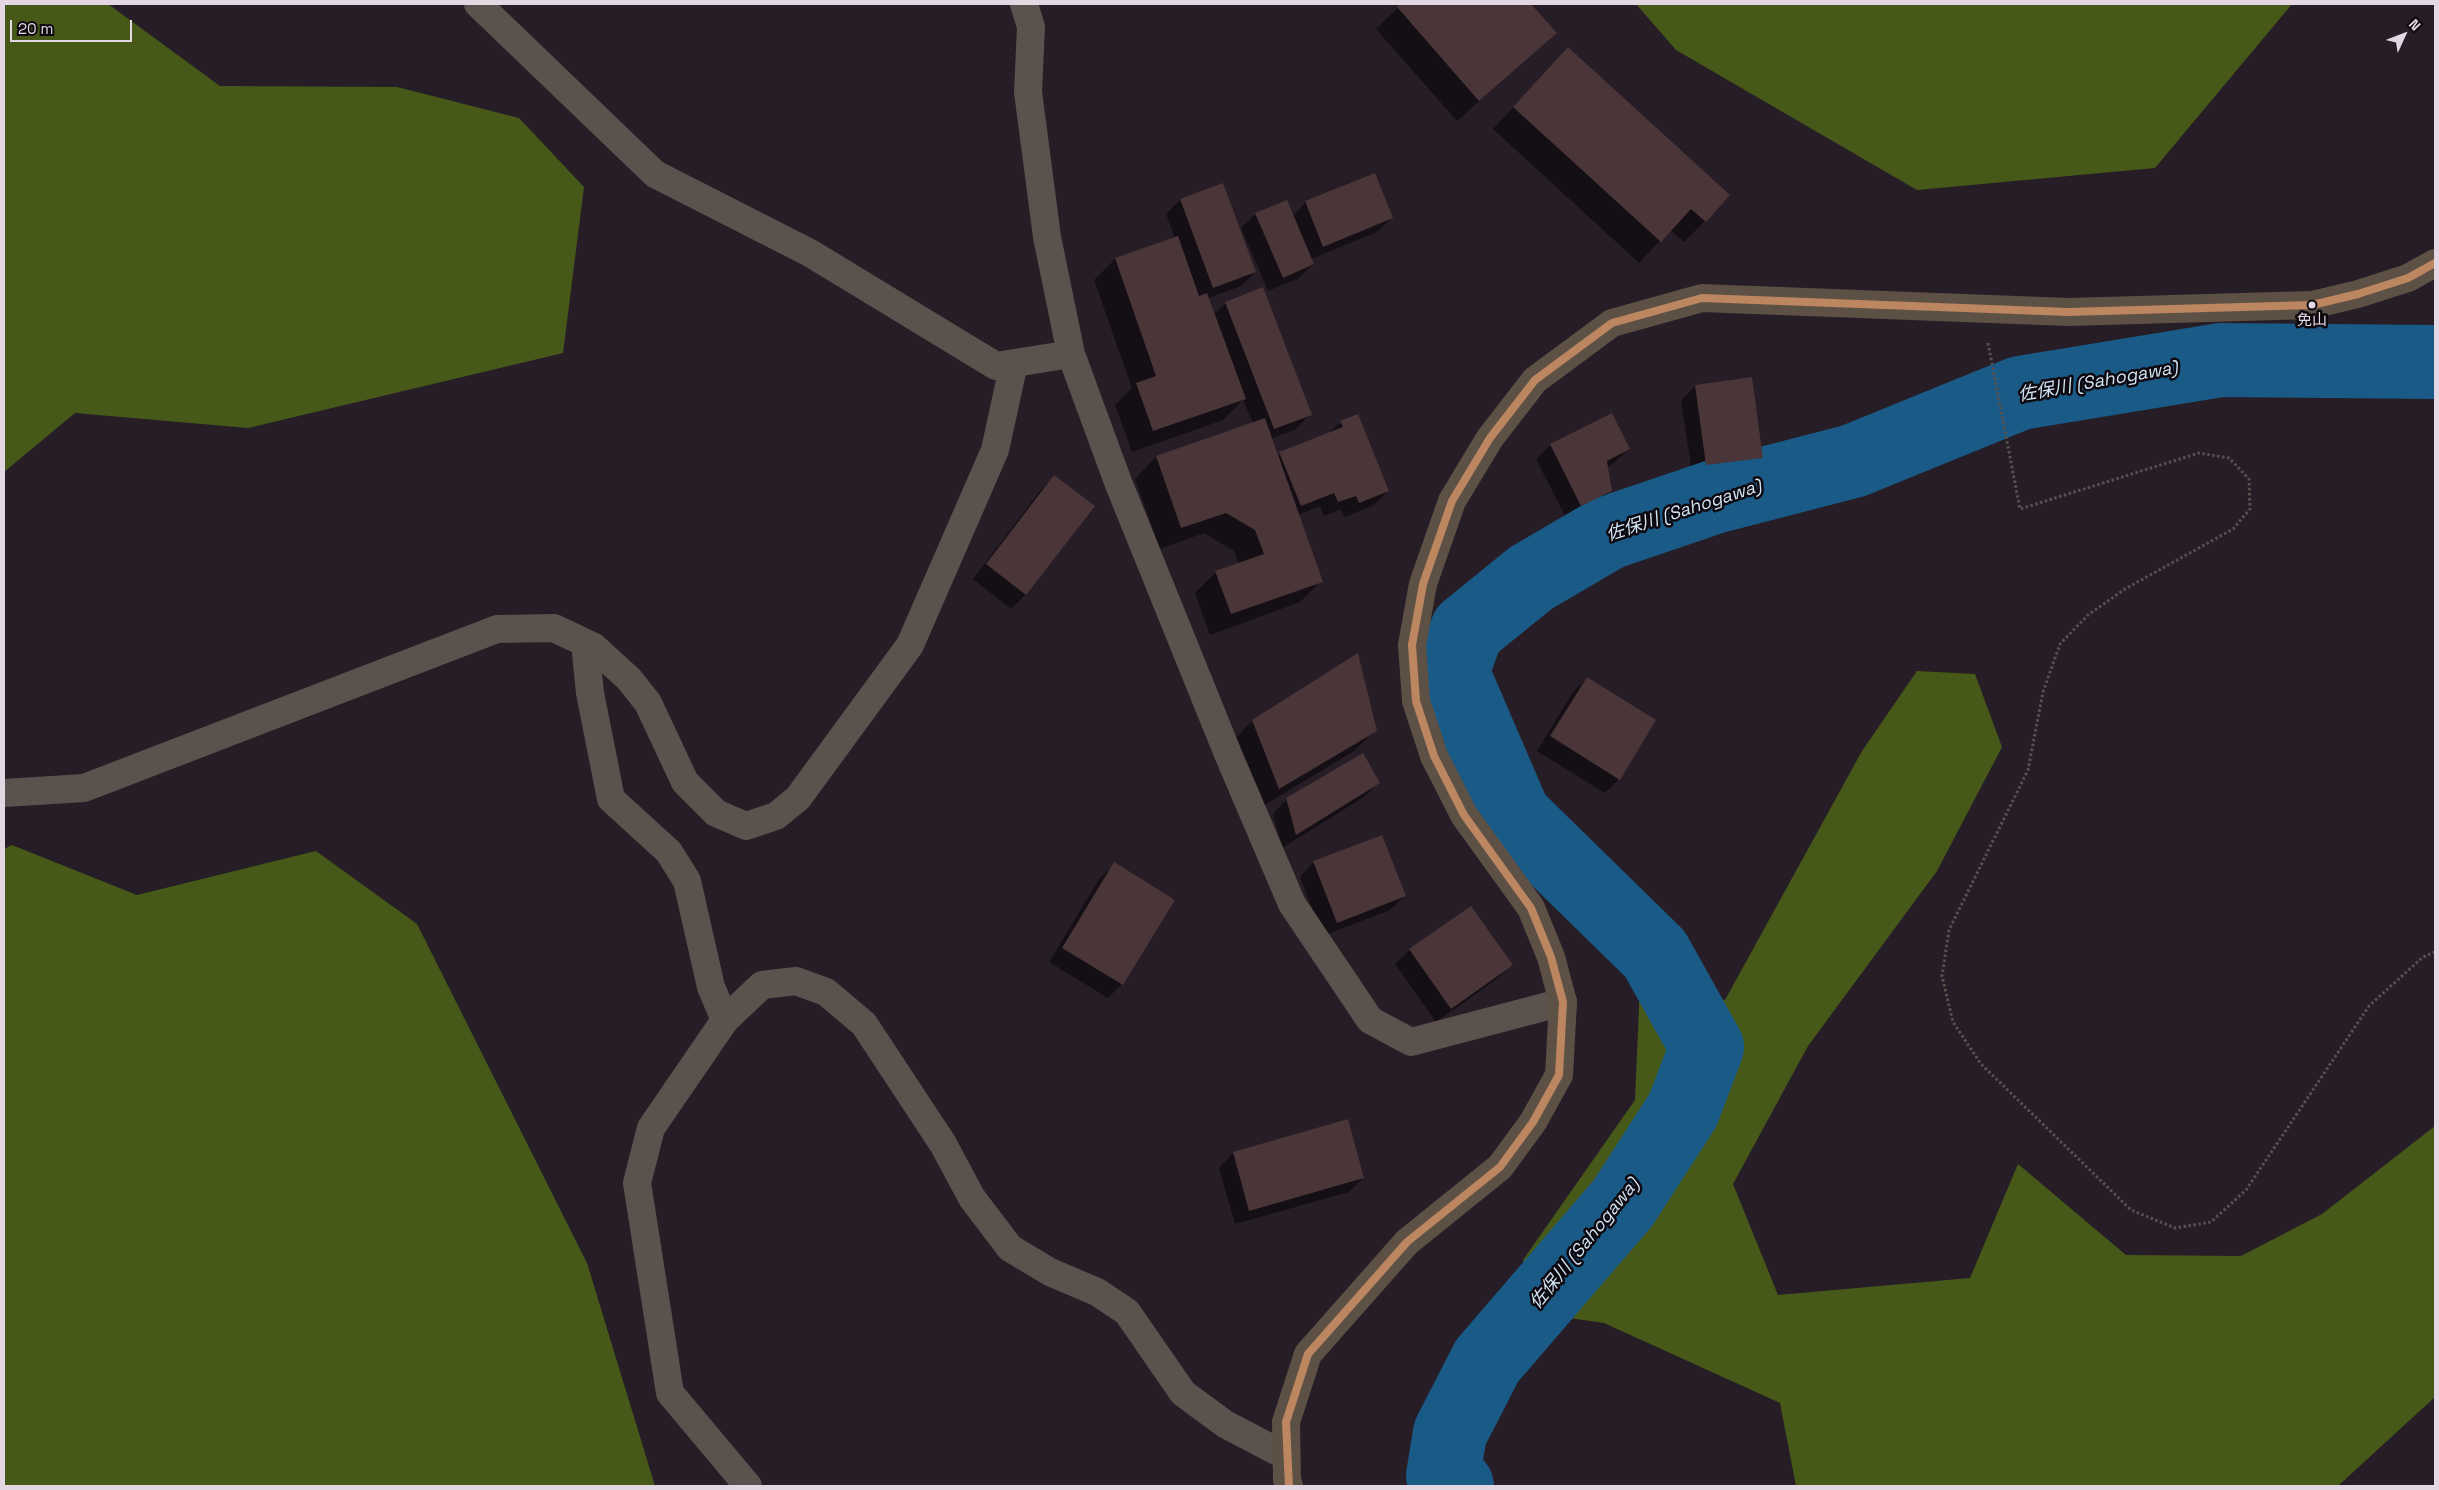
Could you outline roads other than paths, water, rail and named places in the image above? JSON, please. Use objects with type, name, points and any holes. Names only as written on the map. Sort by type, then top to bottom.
[{"type":"main road","points":[[1289,1486],[1287,1480],[1286,1422],[1308,1354],[1407,1242],[1500,1166],[1533,1122],[1560,1076],[1563,1002],[1552,957],[1531,908],[1464,815],[1434,756],[1416,701],[1412,645],[1423,584],[1452,501],[1490,438],[1535,380],[1612,323],[1702,298],[2068,312],[2312,305],[2358,294],[2408,278],[2435,264]]},
{"type":"street","points":[[478,4],[654,174],[810,253],[996,366],[1071,354]]},
{"type":"street","points":[[1024,4],[1031,27],[1028,92],[1047,237],[1071,354],[1118,482],[1228,754],[1292,904],[1370,1020],[1410,1042],[1563,1002]]},
{"type":"street","points":[[4,793],[84,788],[497,629],[554,628],[594,647],[629,678],[648,703],[686,782],[716,813],[746,826],[776,816],[798,798],[910,645],[995,450],[1014,363]]},
{"type":"street","points":[[585,643],[590,693],[610,799],[669,852],[687,880],[711,987],[725,1020]]},
{"type":"street","points":[[748,1486],[670,1393],[637,1183],[651,1128],[725,1020],[762,985],[796,981],[826,992],[864,1024],[943,1144],[972,1198],[1010,1248],[1050,1272],[1097,1292],[1127,1312],[1184,1393],[1225,1424],[1286,1456]]},
{"type":"waterway","name":"佐保川 (Sahogawa)","points":[[1457,1486],[1443,1476],[1450,1433],[1487,1361],[1623,1203],[1683,1110],[1707,1047],[1655,954],[1514,816],[1452,672],[1467,630],[1531,578],[1608,533],[1714,497],[1853,461],[2020,393],[2221,360],[2435,362]]},
{"type":"place","name":"免山","points":[[2312,305]]}]
